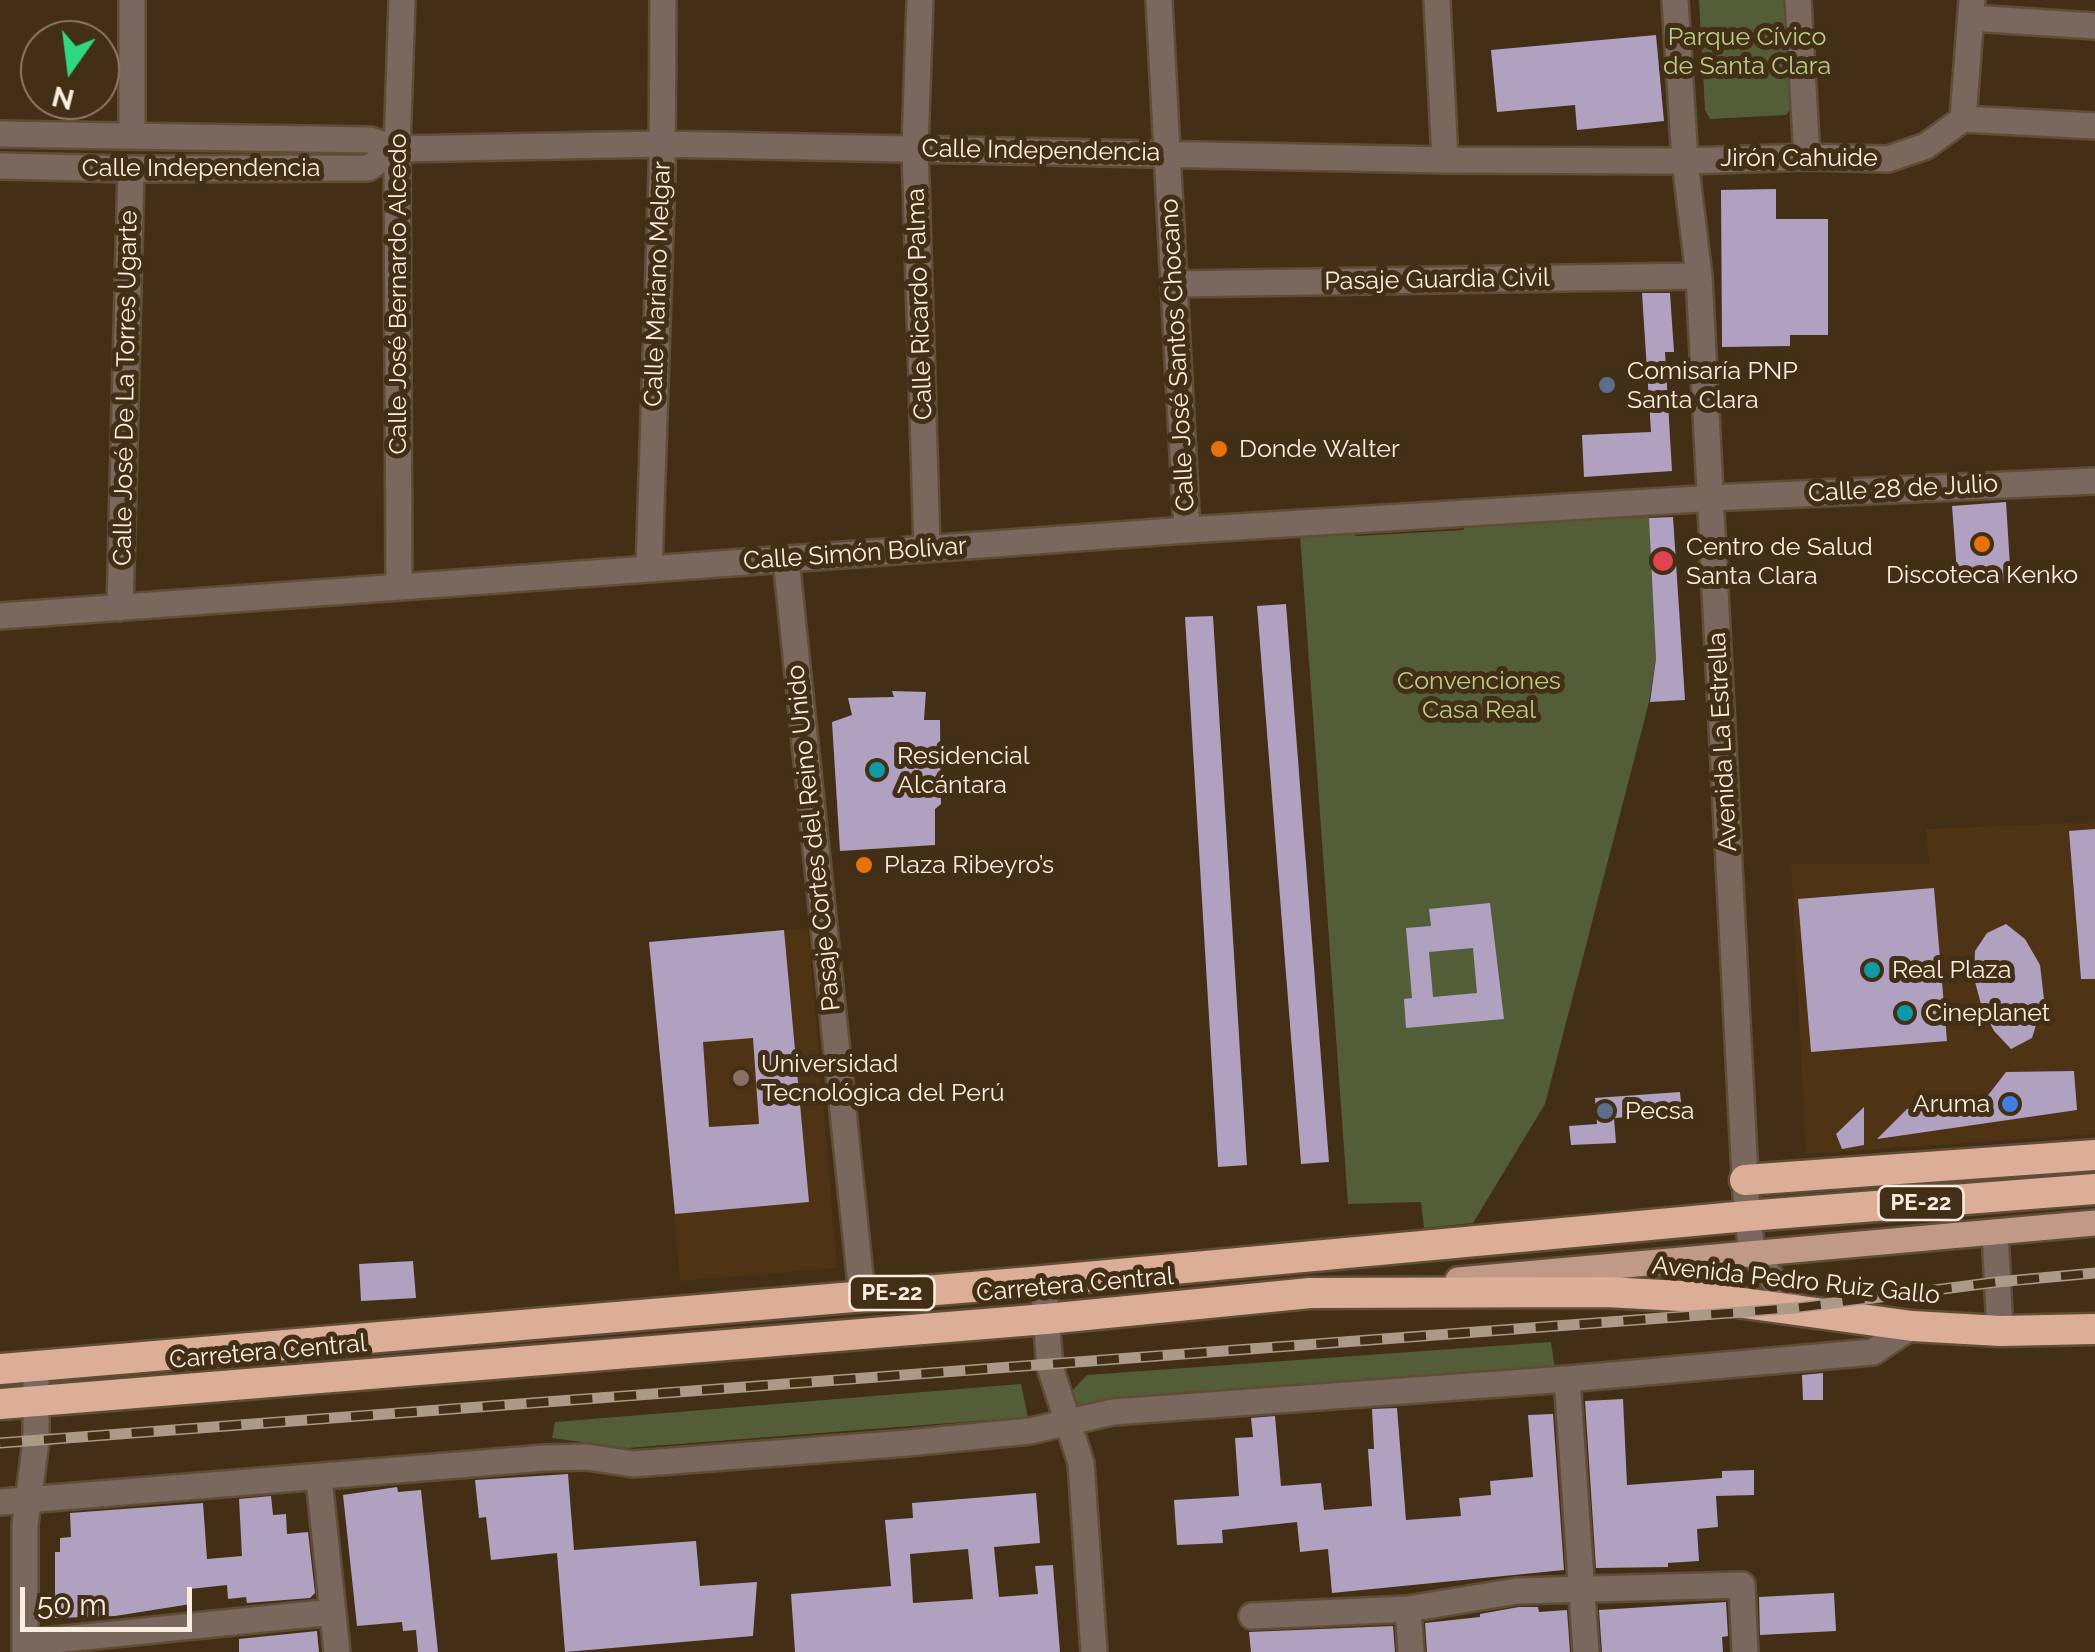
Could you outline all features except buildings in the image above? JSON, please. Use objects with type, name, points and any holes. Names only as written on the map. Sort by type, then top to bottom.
[{"type":"highway","points":[[1745,1180],[2095,1156]]},
{"type":"highway","name":"Carretera Central","points":[[0,1370],[1747,1216],[2095,1189]]},
{"type":"highway","name":"Avenida Pedro Ruiz Gallo","points":[[1310,1293],[1606,1292],[1700,1297],[1912,1326],[2000,1331],[2095,1329]]},
{"type":"highway","name":"Carretera Central","points":[[0,1404],[1046,1319],[1310,1293]]},
{"type":"highway","points":[[452,1330],[453,1368]]},
{"type":"main road","name":"Carretera Central","points":[[1310,1293],[2095,1224]]},
{"type":"street","points":[[132,0],[132,136]]},
{"type":"street","name":"Calle José Bernardo Alcedo","points":[[399,587],[396,149],[402,0]]},
{"type":"street","name":"Calle Mariano Melgar","points":[[649,569],[663,0]]},
{"type":"street","name":"Calle Ricardo Palma","points":[[920,0],[915,148],[927,549]]},
{"type":"street","name":"Calle José Santos Chocano","points":[[1159,0],[1187,530]]},
{"type":"street","points":[[1437,0],[1446,160]]},
{"type":"street","name":"Avenida La Estrella","points":[[1675,0],[1699,276],[1747,1216],[1753,1254],[1795,1308]]},
{"type":"street","points":[[1798,0],[1807,157]]},
{"type":"street","points":[[2095,26],[1971,9],[1964,119],[2095,126]]},
{"type":"street","name":"Jirón Cahuide","points":[[1686,161],[1888,159],[1926,146],[1964,119]]},
{"type":"street","name":"Calle Independencia","points":[[0,134],[370,140],[396,149],[662,144],[1686,161]]},
{"type":"street","name":"Calle Independencia","points":[[0,166],[131,170],[368,168],[396,149]]},
{"type":"street","name":"Calle José De La Torres Ugarte","points":[[120,608],[131,170]]},
{"type":"street","name":"Pasaje Guardia Civil","points":[[1175,284],[1699,276]]},
{"type":"street","name":"Calle 28 de Julio","points":[[1710,500],[2095,480]]},
{"type":"street","name":"Calle Simón Bolívar","points":[[0,616],[1187,530],[1710,500]]},
{"type":"street","name":"Pasaje Cortes del Reino Unido","points":[[786,559],[862,1295]]},
{"type":"street","points":[[1995,1232],[2000,1331]]},
{"type":"street","points":[[1043,1281],[1050,1366],[1081,1463],[1094,1652]]},
{"type":"street","points":[[0,1502],[545,1458],[632,1464],[908,1443],[1030,1431],[1112,1412],[1872,1352],[1912,1326]]},
{"type":"street","points":[[36,1366],[30,1499],[25,1524],[25,1648],[333,1612]]},
{"type":"street","points":[[1567,1379],[1586,1652]]},
{"type":"street","points":[[319,1479],[336,1652]]},
{"type":"street","points":[[1252,1616],[1408,1608],[1516,1591],[1742,1585],[1745,1652]]},
{"type":"street","points":[[1408,1608],[1411,1652]]},
{"type":"shaded area","points":[[2095,822],[2095,1134],[1806,1154],[1791,864],[1929,864],[1926,829]]},
{"type":"shaded area","name":"Universidad Tecnológica del Perú","points":[[808,928],[837,1268],[680,1281],[649,942]]},
{"type":"green space","name":"Parque Cívico de Santa Clara","points":[[1699,0],[1788,0],[1794,104],[1786,115],[1710,119],[1705,110]]},
{"type":"green space","name":"Convenciones Casa Real","points":[[1649,512],[1656,659],[1649,702],[1545,1104],[1473,1223],[1424,1228],[1421,1202],[1348,1204],[1300,535],[1463,530],[1469,523]]},
{"type":"green space","points":[[1551,1342],[1555,1369],[1073,1411],[1064,1399],[1087,1375]]},
{"type":"green space","points":[[1021,1384],[1028,1417],[627,1448],[552,1438],[555,1422]]},
{"type":"railway","points":[[0,1443],[1795,1308],[2095,1273]]},
{"type":"place","name":"Comisaría PNP Santa Clara","points":[[1607,385]]},
{"type":"place","name":"Donde Walter","points":[[1219,449]]},
{"type":"place","name":"Discoteca Kenko","points":[[1982,544]]},
{"type":"place","name":"Centro de Salud Santa Clara","points":[[1663,561]]},
{"type":"place","name":"Residencial Alcántara","points":[[877,770]]},
{"type":"place","name":"Plaza Ribeyro’s","points":[[864,865]]},
{"type":"place","name":"Real Plaza","points":[[1872,970]]},
{"type":"place","name":"Cineplanet","points":[[1905,1013]]},
{"type":"place","name":"Universidad Tecnológica del Perú","points":[[741,1078]]},
{"type":"place","name":"Aruma","points":[[2010,1104]]},
{"type":"place","name":"Pecsa","points":[[1605,1111]]}]
